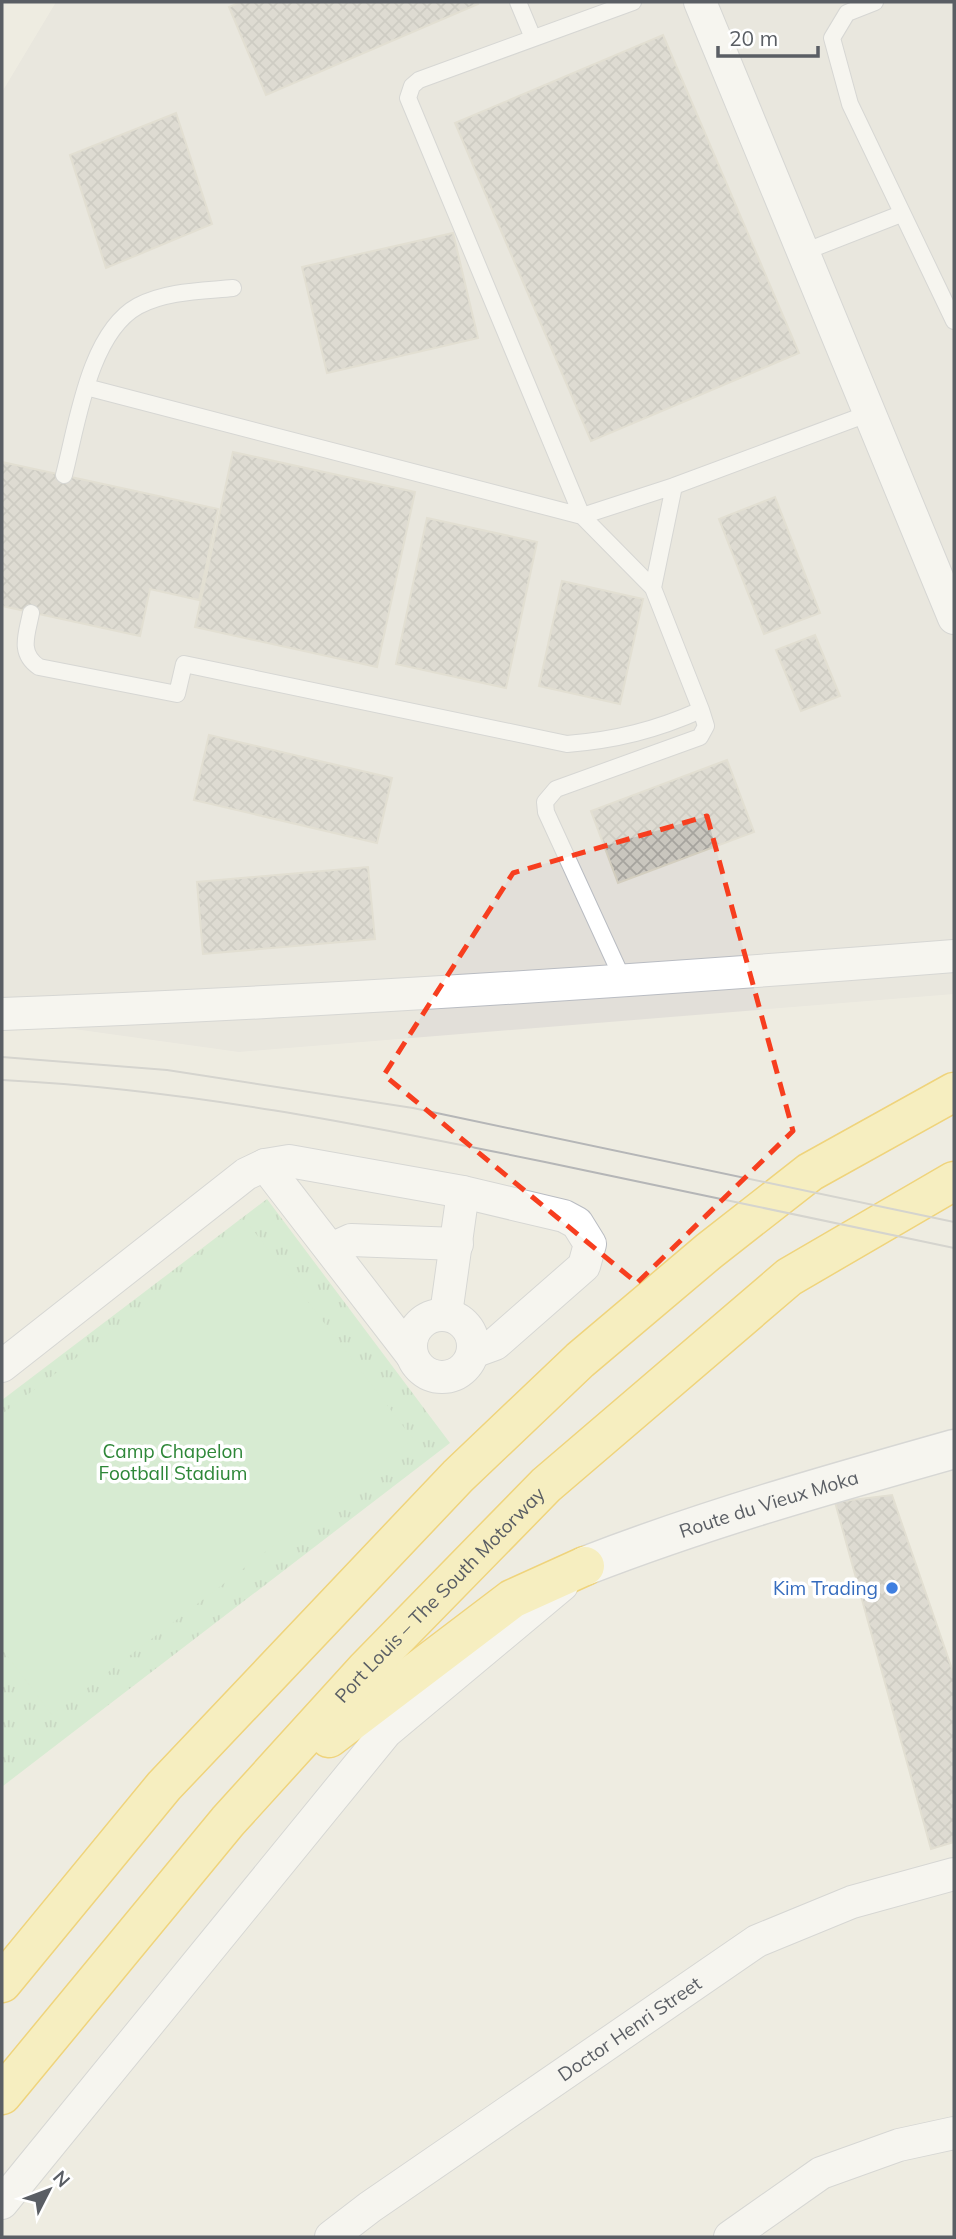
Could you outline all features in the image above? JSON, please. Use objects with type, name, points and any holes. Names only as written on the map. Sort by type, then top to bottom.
[{"type":"highway","points":[[2,1983],[164,1786],[458,1476],[580,1360],[709,1251],[810,1172],[954,1092]]},
{"type":"highway","name":"Port Louis – The South Motorway","points":[[2,2095],[228,1821],[366,1669],[546,1485],[789,1277],[954,1181]]},
{"type":"highway","points":[[228,1821],[466,1631],[512,1599],[585,1566]]},
{"type":"main road","name":"Route du Vieux Moka","points":[[585,1566],[663,1536],[763,1503],[954,1449]]},
{"type":"street","points":[[700,2],[954,618]]},
{"type":"street","points":[[2,1014],[246,1005],[624,982],[954,956]]},
{"type":"street","points":[[2,1366],[246,1174],[265,1164],[289,1161],[463,1192],[564,1216],[577,1223],[590,1244],[584,1266],[495,1344],[472,1352]]},
{"type":"street","points":[[265,1164],[423,1371],[442,1377],[462,1370],[472,1352],[470,1332],[456,1317],[435,1314],[417,1325],[410,1344],[411,1354]]},
{"type":"street","points":[[446,1314],[463,1192]]},
{"type":"street","points":[[331,1249],[351,1240],[457,1244]]},
{"type":"street","points":[[2,2203],[386,1732],[585,1566]]},
{"type":"street","name":"Doctor Henri Street","points":[[331,2237],[370,2207],[757,1941],[852,1902],[954,1874]]},
{"type":"street","points":[[730,2237],[821,2173],[899,2145],[954,2133]]},
{"type":"lane","points":[[517,2],[533,38]]},
{"type":"lane","points":[[624,982],[546,812],[545,802],[556,789],[700,737],[706,726],[653,588],[582,516],[408,98],[412,86],[419,80],[633,2]]},
{"type":"lane","points":[[875,2],[847,13],[832,38],[850,104],[954,321]]},
{"type":"lane","points":[[804,252],[901,214]]},
{"type":"lane","points":[[64,475],[86,387],[114,323],[138,306],[167,295],[233,288]]},
{"type":"lane","points":[[86,387],[582,516],[870,412]]},
{"type":"lane","points":[[653,588],[674,485]]},
{"type":"lane","points":[[31,613],[25,652],[39,667],[177,694],[184,664],[568,744],[614,740],[662,728],[701,710]]},
{"type":"highlighted area","points":[[707,816],[793,1131],[637,1283],[384,1075],[513,873]]},
{"type":"shaded area","points":[[56,2],[954,2],[954,994],[239,1052],[2,1019],[2,92]]},
{"type":"green space","name":"Camp Chapelon Football Stadium","points":[[267,1199],[450,1443],[3,1786],[2,1400]]},
{"type":"green space","name":"Camp Chapelon Football Stadium","points":[[250,1226],[413,1439],[52,1715],[2,1649],[2,1414]]},
{"type":"building","points":[[241,2],[478,4],[266,95],[229,7]]},
{"type":"building","points":[[663,35],[799,353],[591,441],[455,123]]},
{"type":"building","points":[[176,113],[212,224],[106,268],[70,155]]},
{"type":"building","points":[[453,233],[478,338],[327,373],[302,267]]},
{"type":"building","points":[[233,452],[415,492],[377,667],[195,627]]},
{"type":"building","points":[[2,462],[218,509],[199,600],[150,589],[140,636],[2,606]]},
{"type":"building","points":[[775,497],[820,613],[764,634],[719,519]]},
{"type":"building","points":[[427,518],[537,542],[506,688],[396,664]]},
{"type":"building","points":[[562,581],[643,599],[620,704],[539,686]]},
{"type":"building","points":[[815,635],[840,696],[801,711],[776,650]]},
{"type":"building","points":[[209,735],[392,778],[377,843],[194,800]]},
{"type":"building","points":[[727,760],[754,832],[618,883],[591,811]]},
{"type":"building","points":[[368,867],[375,939],[203,954],[197,882]]},
{"type":"building","name":"Kim Trading","points":[[892,1495],[954,1675],[954,1842],[931,1849],[835,1502]]},
{"type":"tram line","points":[[2,1057],[167,1070],[413,1108],[954,1222]]},
{"type":"tram line","points":[[2,1080],[139,1091],[275,1110],[545,1162],[954,1248]]},
{"type":"place","name":"Kim Trading","points":[[892,1588]]}]
